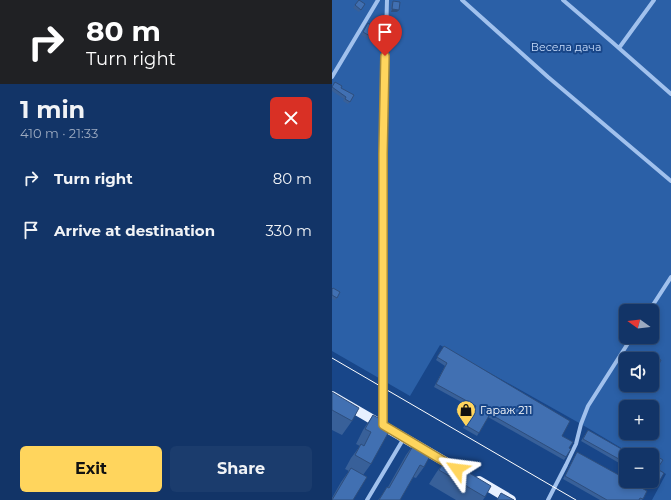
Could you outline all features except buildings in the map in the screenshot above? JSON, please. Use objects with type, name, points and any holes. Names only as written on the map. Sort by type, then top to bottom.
[{"type":"main road","points":[[332,396],[511,500]]},
{"type":"street","points":[[332,77],[378,0]]},
{"type":"street","points":[[383,425],[383,153],[387,0]]},
{"type":"street","points":[[462,0],[548,77],[671,181]]},
{"type":"street","points":[[563,0],[671,94]]},
{"type":"street","points":[[619,48],[654,0]]},
{"type":"street","points":[[654,304],[671,277]]},
{"type":"street","points":[[548,500],[576,444],[581,424],[588,406],[628,344]]},
{"type":"street","points":[[367,500],[404,438]]},
{"type":"green space","name":"Весела дача","points":[[332,0],[671,0],[671,500],[652,500],[666,474],[659,470],[659,448],[621,448],[440,345],[410,396],[332,351]]},
{"type":"tram line","points":[[332,358],[576,500]]},
{"type":"place","name":"Гараж 211","points":[[466,427]]},
{"type":"route","points":[[385,56],[383,153],[383,425],[457,469]]}]
